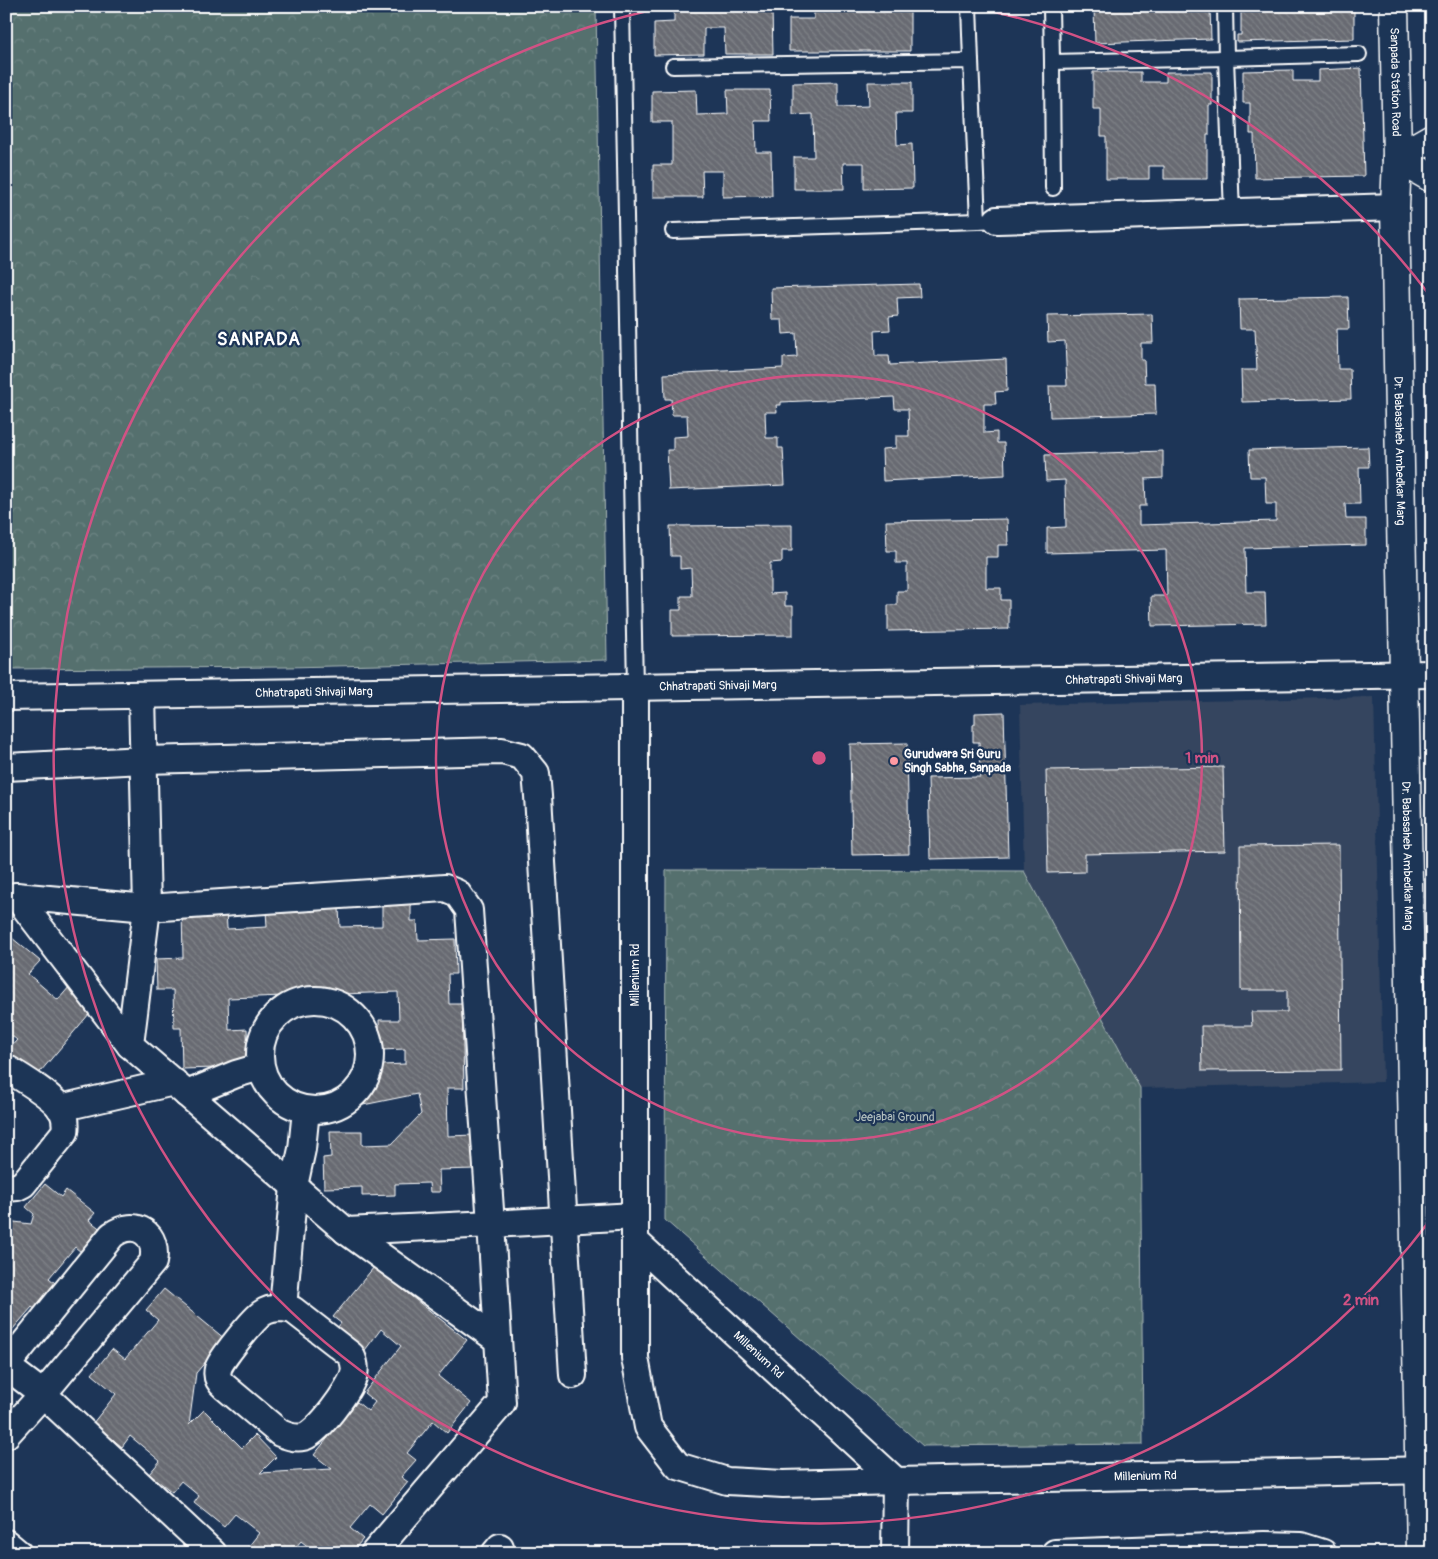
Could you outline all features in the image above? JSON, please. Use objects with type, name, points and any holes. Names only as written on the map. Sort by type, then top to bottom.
[{"type":"main road","name":"Sanpada Station Road","points":[[1394,6],[1397,158]]},
{"type":"main road","points":[[1397,158],[1432,138]]},
{"type":"main road","points":[[1397,158],[1432,178]]},
{"type":"main road","name":"Dr. Babasaheb Ambedkar Marg","points":[[1397,158],[1395,207],[1419,674],[1426,1470],[1421,1553]]},
{"type":"street","points":[[988,220],[1395,207]]},
{"type":"street","name":"Chhatrapati Shivaji Marg","points":[[6,697],[1419,674]]},
{"type":"street","name":"Millenium Rd","points":[[635,687],[635,1229],[896,1481],[1426,1470]]},
{"type":"street","points":[[130,1045],[147,908],[142,695]]},
{"type":"street","points":[[6,766],[144,760],[502,751],[522,756],[536,772],[538,796],[573,1375]]},
{"type":"street","points":[[11,897],[147,908],[445,888],[457,893],[464,900],[469,910],[502,1403],[374,1553]]},
{"type":"street","points":[[11,897],[130,1045],[346,1231],[498,1340]]},
{"type":"street","points":[[310,999],[327,1000],[344,1007],[357,1018],[367,1035],[371,1054],[368,1073],[358,1090],[344,1102],[325,1109],[306,1110],[288,1104],[272,1091],[262,1075],[260,1067],[258,1058],[260,1041],[267,1025],[278,1012],[293,1004],[310,999]]},
{"type":"street","points":[[60,1108],[180,1088],[260,1067]]},
{"type":"street","points":[[6,1068],[53,1100],[64,1114],[66,1124],[65,1132],[23,1184],[17,1187],[6,1188]]},
{"type":"street","points":[[283,1308],[294,1186],[302,1149],[306,1110]]},
{"type":"street","points":[[346,1231],[563,1221],[635,1229],[635,1358],[648,1427],[678,1466],[727,1481],[783,1484],[896,1481],[895,1553]]},
{"type":"street","points":[[6,1435],[43,1394],[153,1262],[155,1252],[152,1241],[146,1233],[132,1228],[121,1229],[112,1235],[6,1366],[43,1394],[213,1553]]},
{"type":"street","points":[[283,1308],[293,1310],[351,1355],[355,1364],[355,1373],[350,1384],[316,1430],[304,1437],[291,1437],[280,1433],[219,1381],[218,1374],[221,1361],[261,1313],[283,1308]]},
{"type":"street","points":[[6,1543],[18,1553]]},
{"type":"street","points":[[1055,1553],[1264,1545],[1301,1546],[1323,1553]]},
{"type":"lane","points":[[622,6],[635,687]]},
{"type":"lane","points":[[674,231],[988,220],[971,60],[970,6]]},
{"type":"lane","points":[[1051,6],[1053,188]]},
{"type":"lane","points":[[1225,6],[1232,212]]},
{"type":"lane","points":[[1052,62],[1358,54]]},
{"type":"lane","points":[[674,66],[971,60]]},
{"type":"shaded area","points":[[1374,697],[1383,1082],[1140,1088],[1024,871],[1020,705]]},
{"type":"green space","points":[[6,6],[596,6],[607,660],[288,667],[6,669]]},
{"type":"green space","name":"Jeejabai Ground","points":[[666,870],[1024,871],[1140,1088],[1143,1444],[923,1446],[665,1220]]},
{"type":"building","points":[[674,6],[757,6],[757,10],[772,10],[773,54],[725,54],[724,28],[704,28],[704,54],[654,55],[654,23],[674,22]]},
{"type":"building","points":[[814,6],[910,6],[910,51],[789,51],[789,19],[814,19]]},
{"type":"building","points":[[1097,6],[1208,6],[1210,8],[1211,39],[1095,43],[1094,8]]},
{"type":"building","points":[[1245,6],[1354,6],[1354,39],[1237,42],[1237,35],[1241,35],[1241,12],[1245,12]]},
{"type":"building","points":[[1361,68],[1364,176],[1255,178],[1254,134],[1250,134],[1250,103],[1243,103],[1243,71],[1293,70],[1293,81],[1318,81],[1318,70]]},
{"type":"building","points":[[1093,72],[1141,72],[1141,82],[1166,82],[1166,72],[1212,72],[1212,105],[1209,105],[1209,135],[1207,135],[1207,179],[1164,179],[1164,166],[1149,166],[1149,179],[1106,179],[1106,136],[1101,136],[1101,109],[1093,109]]},
{"type":"building","points":[[838,82],[838,107],[869,106],[868,82],[912,82],[912,113],[896,113],[897,145],[912,144],[913,188],[864,189],[864,163],[843,163],[844,189],[794,189],[794,157],[814,157],[813,114],[793,115],[793,83]]},
{"type":"building","points":[[696,90],[697,115],[728,114],[727,90],[770,90],[771,121],[755,121],[756,152],[771,152],[772,196],[723,197],[723,171],[702,171],[703,197],[653,197],[653,165],[672,165],[672,122],[652,122],[652,91]]},
{"type":"building","points":[[919,284],[920,297],[897,298],[898,316],[889,317],[890,330],[874,331],[875,356],[889,356],[890,365],[1006,359],[1007,391],[995,392],[996,404],[984,404],[984,433],[997,432],[997,443],[1004,443],[1005,475],[883,481],[882,449],[896,448],[896,436],[909,436],[908,409],[895,409],[894,397],[781,402],[781,405],[776,405],[777,412],[765,412],[766,438],[778,438],[778,448],[783,448],[785,485],[669,490],[667,450],[673,450],[673,437],[688,436],[687,415],[672,415],[671,399],[665,399],[664,374],[783,368],[783,358],[797,357],[796,333],[783,334],[782,320],[772,320],[771,288]]},
{"type":"building","points":[[1348,297],[1349,329],[1337,329],[1338,369],[1350,369],[1351,399],[1242,402],[1241,370],[1257,370],[1255,329],[1240,329],[1239,299]]},
{"type":"building","points":[[1152,314],[1153,343],[1141,343],[1141,360],[1144,360],[1145,383],[1155,383],[1156,414],[1050,417],[1049,386],[1067,386],[1065,341],[1048,342],[1047,316]]},
{"type":"building","points":[[1368,447],[1369,467],[1359,467],[1360,504],[1345,504],[1346,519],[1366,519],[1366,545],[1245,548],[1246,592],[1265,592],[1266,624],[1152,626],[1151,596],[1167,596],[1166,550],[1047,553],[1047,528],[1066,527],[1065,480],[1046,481],[1045,455],[1163,451],[1163,478],[1145,479],[1146,506],[1139,506],[1139,525],[1276,521],[1276,504],[1266,504],[1265,477],[1250,477],[1249,450]]},
{"type":"building","points":[[1007,519],[1008,545],[998,545],[998,557],[986,557],[986,588],[1001,588],[1001,600],[1009,600],[1009,629],[888,631],[888,605],[897,605],[897,591],[907,591],[907,563],[896,563],[896,551],[887,551],[886,521]]},
{"type":"building","points":[[792,525],[792,551],[782,551],[782,562],[770,563],[770,594],[785,593],[785,606],[793,606],[793,635],[672,636],[672,610],[681,610],[681,596],[692,596],[691,568],[680,569],[680,556],[671,556],[670,526]]},
{"type":"building","points":[[1004,712],[1008,857],[930,859],[928,778],[980,777],[979,742],[973,742],[975,713]]},
{"type":"building","points":[[907,743],[909,854],[852,855],[850,744]]},
{"type":"building","points":[[1223,767],[1225,851],[1085,854],[1085,872],[1048,873],[1046,770]]},
{"type":"building","points":[[1339,845],[1341,1070],[1202,1071],[1201,1026],[1252,1026],[1251,1012],[1287,1012],[1287,990],[1241,990],[1240,846]]},
{"type":"building","points":[[411,903],[411,921],[417,921],[418,940],[455,939],[456,974],[448,974],[449,1004],[462,1004],[464,1088],[447,1088],[448,1136],[474,1135],[475,1169],[439,1170],[440,1192],[430,1192],[429,1183],[395,1184],[395,1195],[362,1196],[362,1187],[324,1188],[323,1158],[331,1157],[330,1131],[362,1131],[362,1145],[392,1144],[421,1114],[417,1094],[363,1105],[383,1065],[405,1064],[405,1049],[380,1050],[379,1020],[399,1020],[398,992],[228,998],[229,1030],[247,1029],[248,1067],[182,1069],[181,1028],[174,1028],[173,990],[157,990],[156,959],[183,958],[182,910],[226,909],[227,929],[267,927],[266,910],[339,908],[340,927],[382,926],[382,904]]},
{"type":"building","points":[[6,933],[40,961],[28,974],[58,1000],[70,986],[95,1007],[35,1078],[6,1054],[17,1040],[6,1031]]},
{"type":"building","points":[[45,1184],[61,1197],[66,1190],[95,1213],[89,1220],[107,1234],[87,1257],[75,1247],[49,1278],[61,1288],[41,1314],[32,1307],[6,1337],[6,1221],[31,1224],[34,1214],[26,1207]]},
{"type":"building","points":[[374,1267],[467,1340],[438,1376],[471,1403],[447,1433],[433,1421],[407,1453],[416,1460],[401,1477],[408,1482],[382,1514],[370,1504],[350,1528],[363,1539],[351,1553],[334,1553],[332,1551],[331,1553],[316,1553],[301,1541],[291,1553],[257,1553],[249,1546],[259,1533],[235,1514],[224,1527],[194,1503],[199,1496],[181,1481],[172,1492],[149,1474],[160,1461],[130,1436],[122,1447],[93,1423],[116,1394],[92,1374],[112,1349],[125,1359],[158,1320],[146,1310],[164,1289],[225,1339],[196,1373],[189,1425],[204,1410],[242,1448],[255,1435],[276,1457],[260,1473],[332,1469],[314,1455],[357,1402],[368,1411],[375,1402],[364,1393],[401,1346],[381,1329],[362,1354],[334,1332],[341,1323],[333,1317]]},
{"type":"place","name":"Gurudwara Sri Guru Singh Sabha, Sanpada","points":[[894,761]]},
{"type":"district","name":"SANPADA","points":[[259,339]]}]
